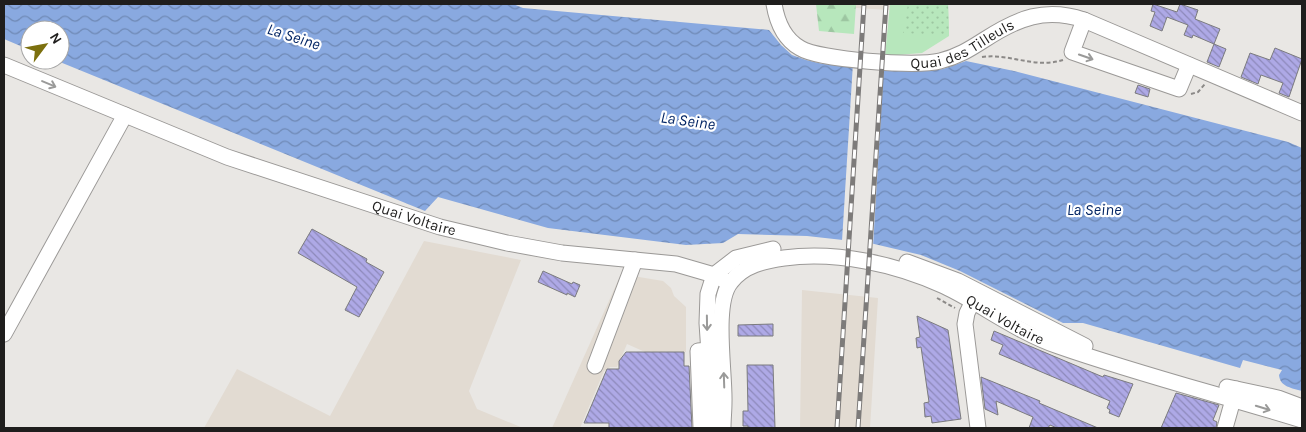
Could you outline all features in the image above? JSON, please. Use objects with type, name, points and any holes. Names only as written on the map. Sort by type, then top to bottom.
[{"type":"street","name":"Quai des Tilleuls","points":[[775,6],[784,33],[801,49],[819,55],[911,63],[938,62],[958,56],[1030,16],[1048,14],[1069,15],[1302,113]]},
{"type":"street","points":[[1084,20],[1072,52],[1179,89],[1189,65]]},
{"type":"street","name":"Quai Voltaire","points":[[4,65],[228,157],[440,227],[507,243],[562,253],[676,264],[714,275],[729,283],[742,270],[764,260],[796,256],[841,258],[894,268],[944,286],[1056,346],[1234,394],[1302,420]]},
{"type":"street","points":[[4,334],[125,116]]},
{"type":"street","name":"Quai Voltaire","points":[[714,275],[736,258],[773,249],[840,250],[890,258],[942,274],[972,302]]},
{"type":"street","points":[[595,366],[635,260]]},
{"type":"street","points":[[714,275],[708,294],[724,402],[723,428]]},
{"type":"street","points":[[714,428],[716,349],[724,296],[729,283]]},
{"type":"street","points":[[972,302],[965,324],[978,428]]},
{"type":"street","points":[[701,428],[698,351],[716,349]]},
{"type":"street","points":[[1225,428],[1234,394]]},
{"type":"street","name":"Quai Voltaire","points":[[1234,394],[1278,398],[1302,407]]},
{"type":"path","points":[[975,58],[992,56],[1051,64],[1064,59],[1072,52]]},
{"type":"path","points":[[933,296],[972,302]]},
{"type":"shaded area","points":[[856,4],[890,4],[889,10],[856,8]]},
{"type":"shaded area","points":[[424,241],[521,260],[469,391],[477,409],[523,428],[204,428],[237,369],[330,416]]},
{"type":"shaded area","points":[[621,274],[663,281],[671,288],[674,296],[686,307],[686,352],[645,352],[627,344],[617,367],[610,367],[604,371],[580,428],[552,428]]},
{"type":"shaded area","points":[[802,290],[878,298],[870,428],[800,428]]},
{"type":"green space","points":[[816,4],[856,4],[854,34],[819,31]]},
{"type":"green space","points":[[890,4],[948,4],[949,36],[922,53],[885,56]]},
{"type":"green space","points":[[908,4],[948,4],[949,36],[903,33]]},
{"type":"water","name":"La Seine","points":[[4,4],[513,4],[523,8],[769,30],[792,55],[823,64],[928,71],[943,69],[966,61],[1014,71],[1288,142],[1302,148],[1302,391],[1284,385],[1279,375],[1282,370],[1243,360],[1240,368],[1083,323],[1063,323],[960,271],[921,255],[870,243],[807,236],[738,234],[723,243],[686,245],[548,228],[438,197],[425,211],[70,66],[70,20],[20,20],[20,46],[4,39]]},
{"type":"pier","points":[[853,63],[884,65],[873,246],[842,241]]},
{"type":"building","points":[[1153,4],[1177,12],[1180,4],[1198,10],[1195,19],[1220,29],[1214,44],[1193,35],[1192,38],[1184,35],[1188,25],[1167,17],[1162,31],[1150,26],[1155,12],[1151,11]]},
{"type":"building","points":[[1214,44],[1226,49],[1219,67],[1207,62]]},
{"type":"building","points":[[1275,48],[1302,59],[1289,97],[1279,93],[1283,83],[1261,75],[1258,84],[1241,77],[1250,53],[1270,60]]},
{"type":"building","points":[[1138,85],[1150,89],[1148,97],[1135,93]]},
{"type":"building","points":[[312,229],[367,259],[366,262],[384,272],[359,317],[345,310],[357,287],[298,253]]},
{"type":"building","points":[[543,271],[572,284],[573,282],[580,285],[575,297],[538,282]]},
{"type":"building","points":[[917,316],[948,330],[961,419],[932,423],[931,416],[925,417],[924,403],[929,402],[921,347],[917,348],[916,338],[920,337]]},
{"type":"building","points":[[773,324],[773,336],[738,336],[738,325]]},
{"type":"building","points":[[994,331],[1103,377],[1104,375],[1133,384],[1119,417],[1109,413],[1110,410],[1107,408],[1110,401],[999,354],[1003,345],[991,340]]},
{"type":"building","points":[[626,352],[684,352],[684,366],[689,366],[692,428],[609,428],[609,423],[584,423],[607,369],[619,369],[619,361]]},
{"type":"building","points":[[747,365],[773,365],[775,428],[748,428],[748,426],[743,426],[743,411],[748,411]]},
{"type":"building","points":[[981,377],[1040,401],[1039,403],[1098,428],[1057,428],[1050,425],[1048,428],[1029,428],[1033,417],[996,401],[998,415],[985,409]]},
{"type":"building","points":[[1176,393],[1219,405],[1213,420],[1217,422],[1216,428],[1161,428]]},
{"type":"railway","points":[[837,428],[864,4]]},
{"type":"railway","points":[[858,428],[886,4]]}]
